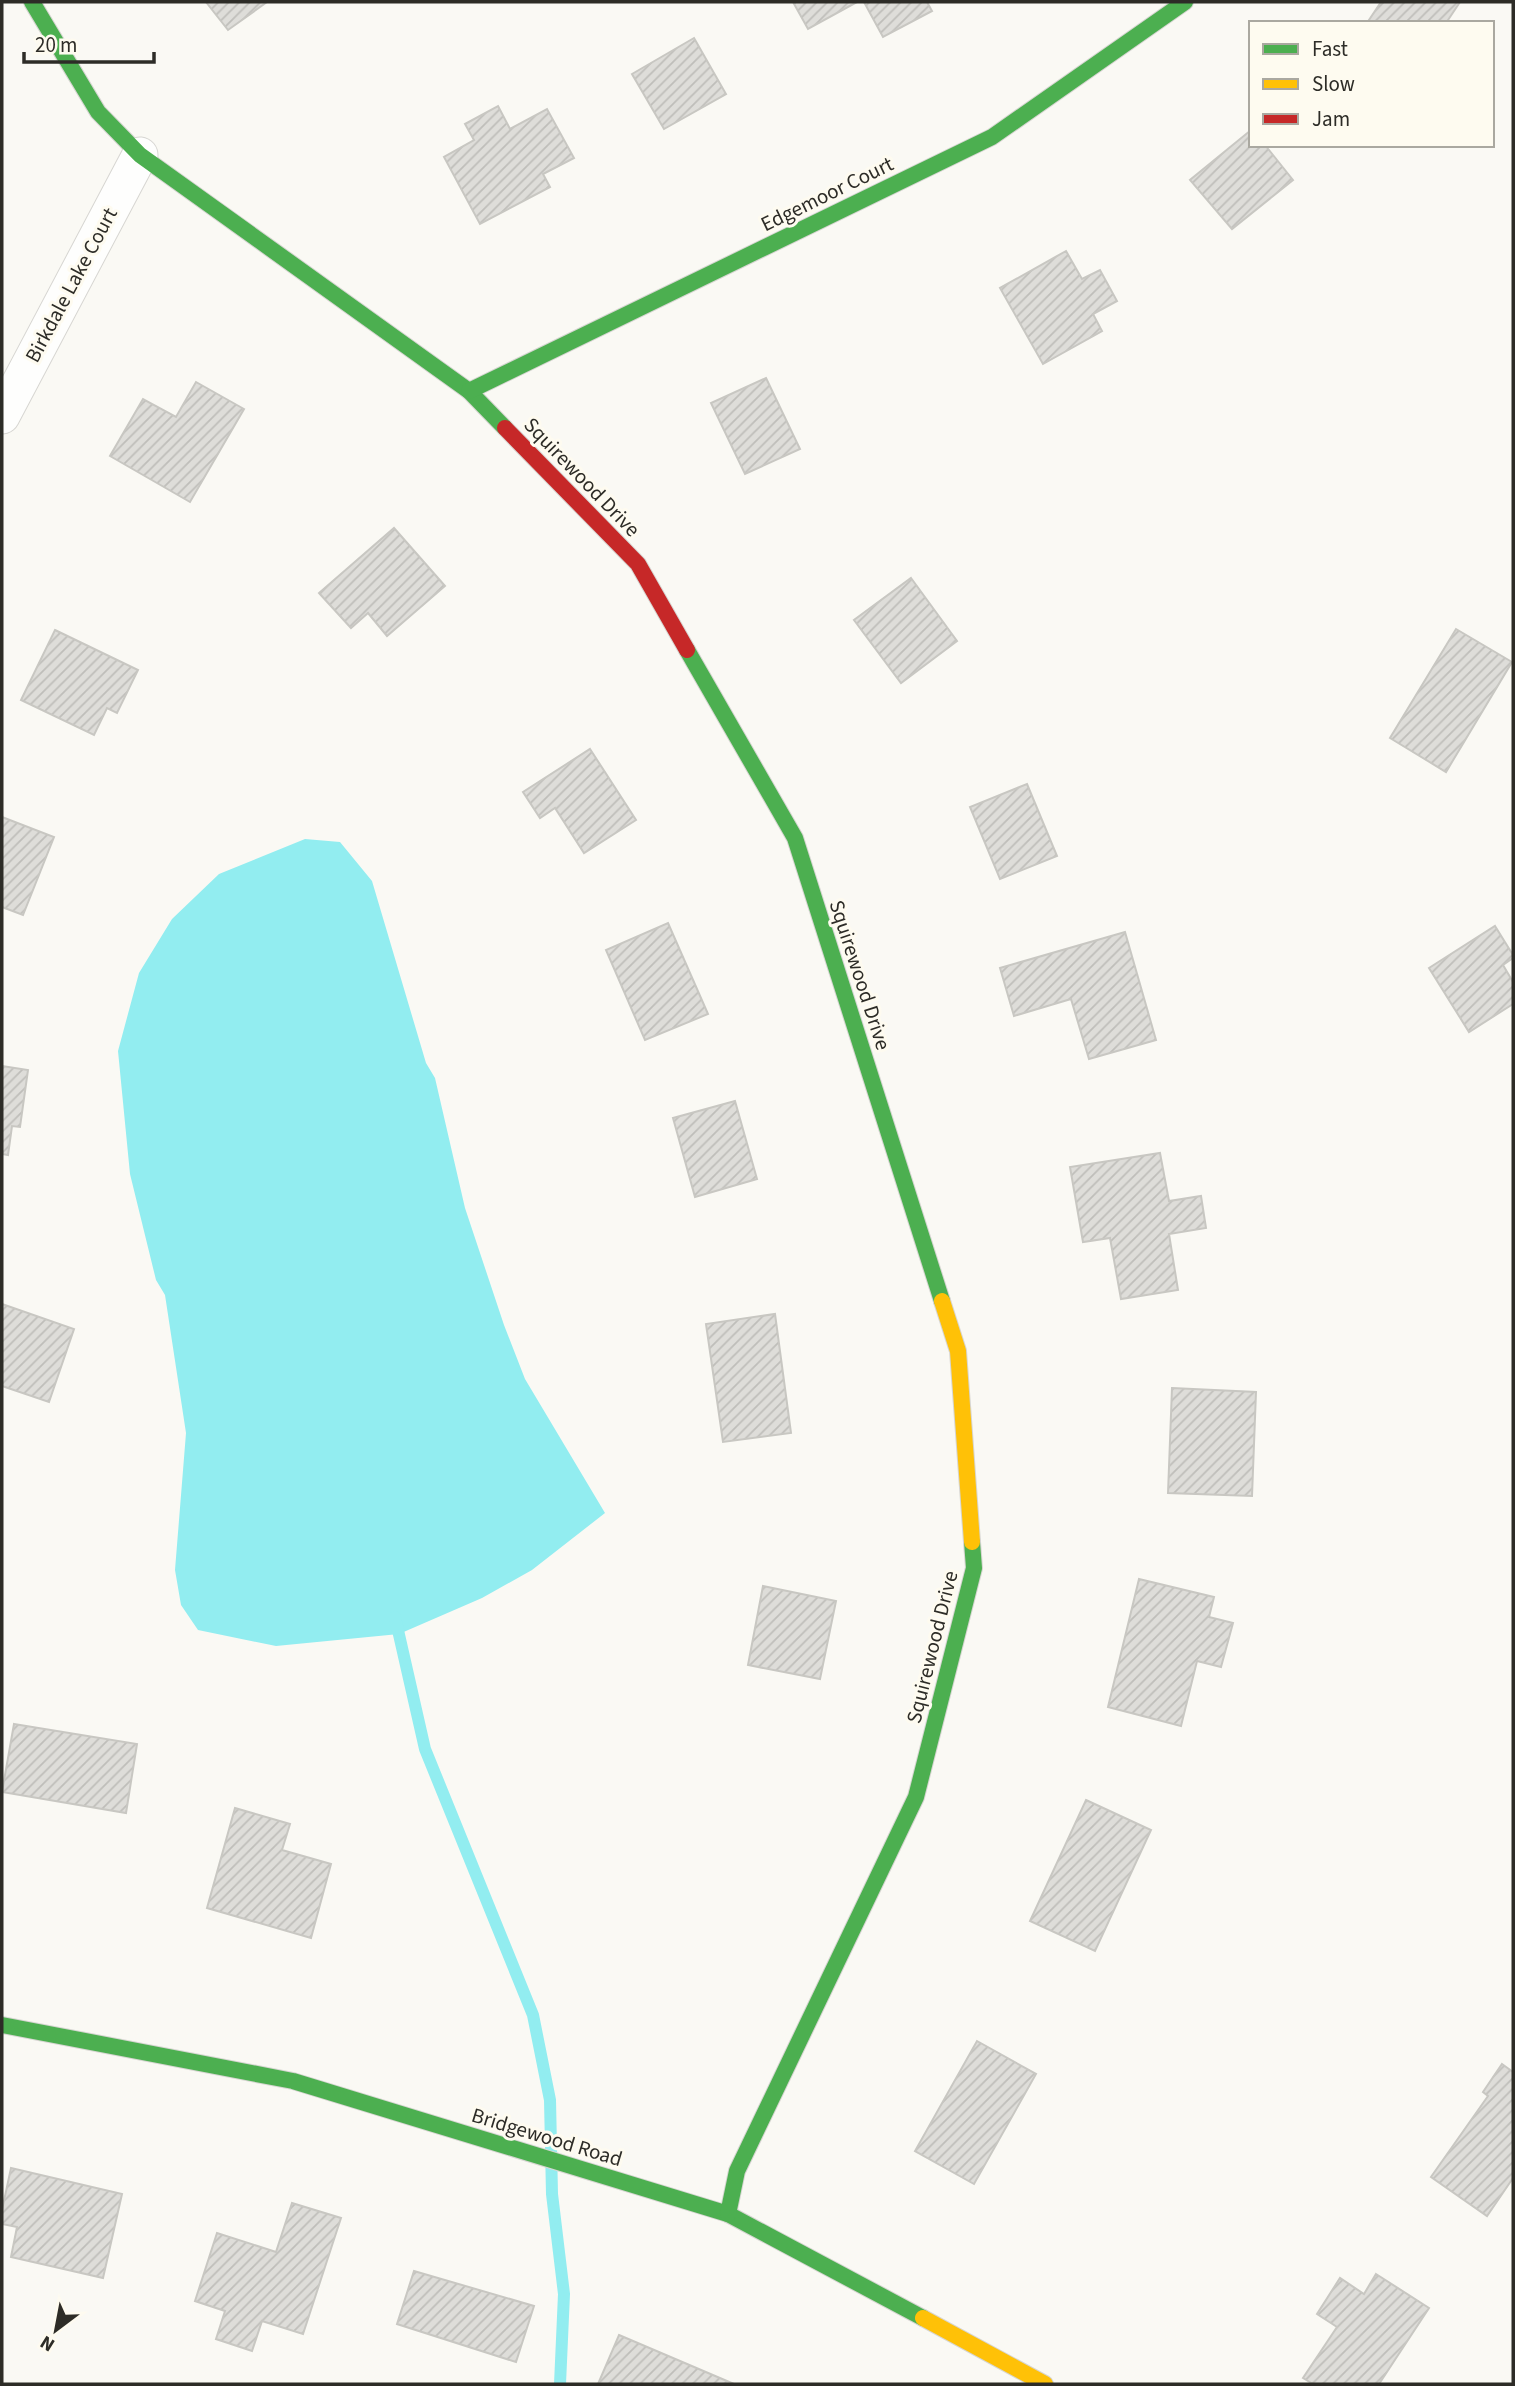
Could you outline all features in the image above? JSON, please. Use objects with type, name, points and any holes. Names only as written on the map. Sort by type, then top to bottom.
[{"type":"street","name":"Squirewood Drive","points":[[32,2],[98,112],[140,155],[469,391],[638,564],[795,838],[958,1351],[974,1568],[916,1797],[737,2171],[728,2214]]},
{"type":"street","name":"Edgemoor Court","points":[[469,391],[992,137],[1185,2]]},
{"type":"street","name":"Birkdale Lake Court","points":[[2,416],[140,155]]},
{"type":"street","name":"Bridgewood Road","points":[[2,2025],[293,2081],[728,2214],[1045,2384]]},
{"type":"water","points":[[305,839],[340,842],[372,881],[426,1063],[435,1078],[465,1208],[504,1325],[525,1379],[605,1513],[532,1570],[482,1598],[399,1634],[276,1646],[198,1630],[181,1605],[175,1570],[186,1433],[165,1295],[156,1280],[130,1174],[118,1051],[139,973],[172,919],[219,874]]},
{"type":"building","points":[[206,2],[267,2],[228,30]]},
{"type":"building","points":[[793,2],[857,2],[808,29]]},
{"type":"building","points":[[864,2],[927,2],[932,11],[883,37]]},
{"type":"building","points":[[1381,2],[1460,2],[1447,21],[1368,21]]},
{"type":"building","points":[[694,38],[726,94],[664,129],[632,74]]},
{"type":"building","points":[[498,106],[510,129],[547,109],[574,158],[543,174],[550,187],[480,224],[444,157],[474,140],[465,124]]},
{"type":"building","points":[[1249,132],[1249,147],[1267,147],[1293,180],[1232,229],[1190,180]]},
{"type":"building","points":[[1066,251],[1082,279],[1100,270],[1117,301],[1093,314],[1102,331],[1043,364],[1000,288]]},
{"type":"building","points":[[766,378],[800,449],[745,474],[711,403]]},
{"type":"building","points":[[196,382],[244,409],[190,502],[110,456],[143,399],[176,417]]},
{"type":"building","points":[[394,528],[445,586],[387,636],[368,613],[351,628],[319,593]]},
{"type":"building","points":[[911,578],[957,641],[901,683],[854,620]]},
{"type":"building","points":[[1456,629],[1512,662],[1446,772],[1390,738]]},
{"type":"building","points":[[55,630],[138,670],[117,713],[107,708],[94,735],[21,700]]},
{"type":"building","points":[[590,749],[636,820],[584,853],[555,808],[540,818],[523,792]]},
{"type":"building","points":[[1027,784],[1057,856],[1000,879],[970,807]]},
{"type":"building","points":[[2,817],[54,837],[23,915],[2,907]]},
{"type":"building","points":[[668,923],[708,1014],[645,1040],[606,950]]},
{"type":"building","points":[[1495,926],[1513,955],[1513,958],[1503,965],[1513,982],[1513,1004],[1469,1032],[1429,968]]},
{"type":"building","points":[[1125,932],[1156,1040],[1089,1059],[1071,999],[1014,1016],[1000,968]]},
{"type":"building","points":[[2,1066],[28,1070],[20,1127],[12,1126],[8,1155],[2,1154]]},
{"type":"building","points":[[735,1101],[757,1179],[695,1197],[673,1118]]},
{"type":"building","points":[[1160,1153],[1169,1201],[1201,1196],[1206,1228],[1169,1234],[1178,1290],[1121,1299],[1110,1238],[1083,1242],[1070,1167]]},
{"type":"building","points":[[2,1304],[74,1329],[49,1402],[2,1386]]},
{"type":"building","points":[[775,1314],[791,1433],[723,1442],[706,1324]]},
{"type":"building","points":[[1172,1388],[1256,1392],[1252,1496],[1168,1493]]},
{"type":"building","points":[[1139,1579],[1214,1597],[1209,1617],[1233,1623],[1221,1667],[1197,1661],[1181,1726],[1108,1707]]},
{"type":"building","points":[[763,1586],[836,1601],[820,1679],[748,1665]]},
{"type":"building","points":[[14,1724],[137,1744],[126,1813],[2,1792]]},
{"type":"building","points":[[1086,1800],[1151,1830],[1095,1951],[1030,1921]]},
{"type":"building","points":[[235,1808],[290,1824],[282,1850],[331,1864],[311,1938],[207,1908]]},
{"type":"building","points":[[977,2041],[1036,2074],[974,2184],[915,2151]]},
{"type":"building","points":[[1502,2064],[1513,2072],[1513,2178],[1487,2216],[1431,2177],[1488,2096],[1483,2092]]},
{"type":"building","points":[[11,2168],[122,2194],[103,2278],[11,2257],[17,2227],[2,2224],[2,2210]]},
{"type":"building","points":[[292,2203],[341,2218],[303,2334],[262,2321],[252,2351],[216,2339],[225,2311],[195,2301],[217,2233],[276,2252]]},
{"type":"building","points":[[414,2271],[534,2306],[516,2362],[397,2324]]},
{"type":"building","points":[[1376,2274],[1429,2308],[1379,2384],[1313,2384],[1303,2378],[1337,2327],[1317,2314],[1340,2278],[1364,2294]]},
{"type":"building","points":[[619,2335],[734,2384],[598,2384]]},
{"type":"waterway","points":[[395,1617],[425,1749],[533,2015],[550,2100],[552,2194],[564,2294],[560,2384]]},
{"type":"traffic: fast","points":[[32,2],[98,112],[140,155],[469,391],[505,428]]},
{"type":"traffic: fast","points":[[469,391],[992,137],[1185,2]]},
{"type":"traffic: fast","points":[[687,650],[795,838],[942,1301]]},
{"type":"traffic: fast","points":[[728,2214],[737,2171],[916,1797],[974,1568],[972,1542]]},
{"type":"traffic: fast","points":[[2,2025],[293,2081],[728,2214],[923,2318]]},
{"type":"traffic: slow","points":[[942,1301],[958,1351],[972,1542]]},
{"type":"traffic: slow","points":[[923,2318],[1045,2384]]},
{"type":"traffic: jam","points":[[505,428],[638,564],[687,650]]}]
